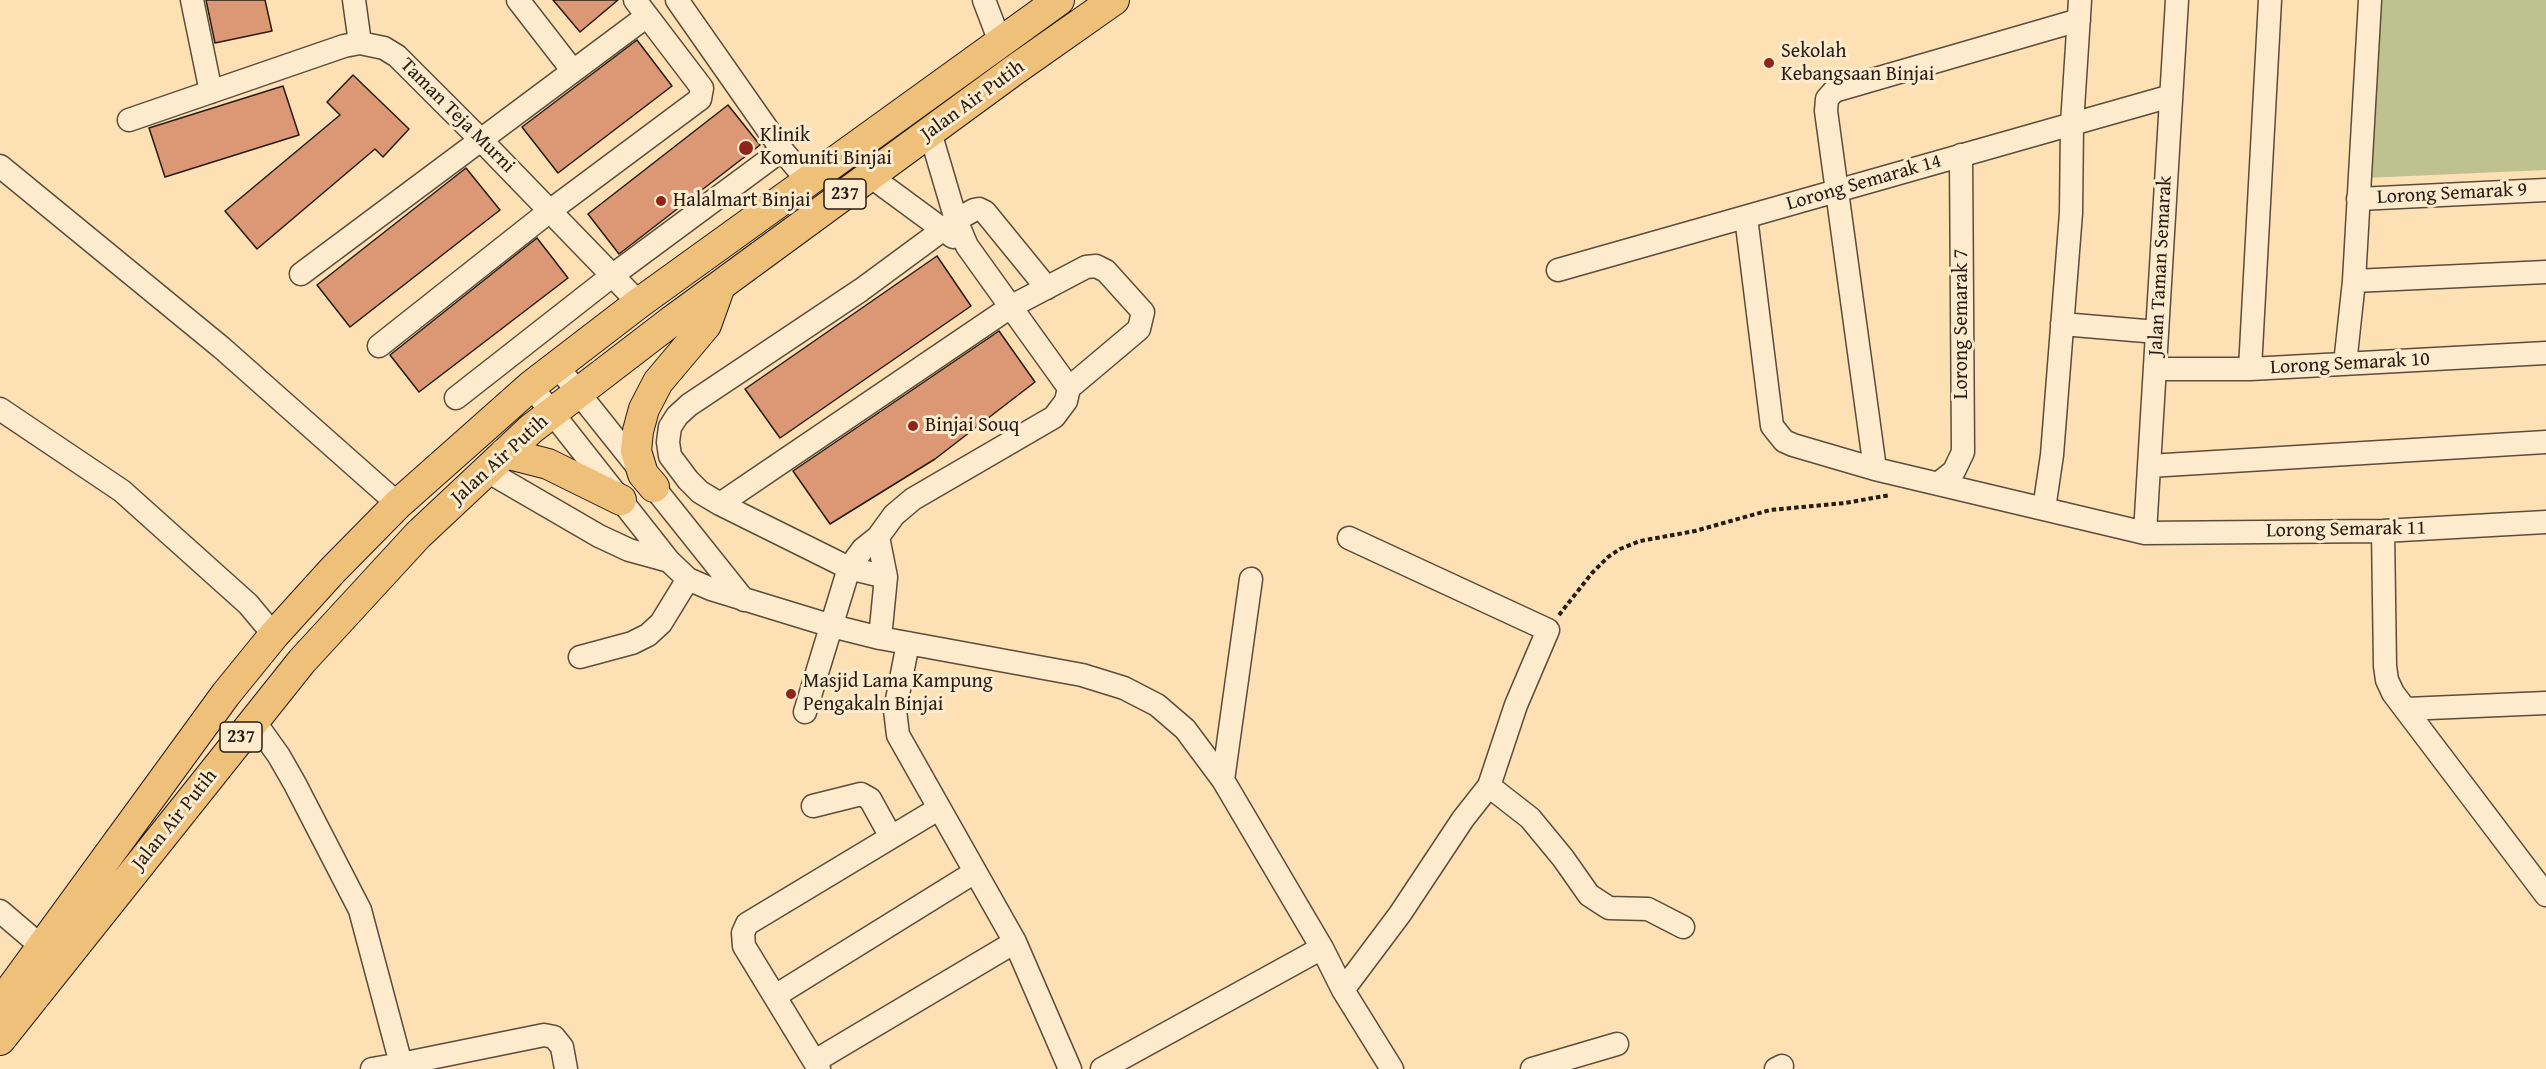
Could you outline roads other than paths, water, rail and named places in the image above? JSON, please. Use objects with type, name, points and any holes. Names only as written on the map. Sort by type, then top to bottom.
[{"type":"main road","name":"Jalan Air Putih","points":[[0,1004],[209,717],[274,635],[333,570],[398,504],[531,386],[639,303],[1059,0]]},
{"type":"main road","name":"Jalan Air Putih","points":[[0,1040],[302,661],[411,542],[496,462],[552,413],[720,285],[1114,0]]},
{"type":"main road","points":[[654,488],[643,474],[636,451],[644,409],[658,382],[706,325],[720,285]]},
{"type":"main road","points":[[496,462],[549,464],[621,500]]},
{"type":"street","points":[[192,0],[211,92]]},
{"type":"street","points":[[354,0],[360,43]]},
{"type":"street","points":[[518,0],[573,71]]},
{"type":"street","points":[[677,0],[782,150],[807,180]]},
{"type":"street","points":[[984,0],[1000,42]]},
{"type":"street","name":"Jalan Taman Semarak","points":[[2145,533],[2177,0]]},
{"type":"street","points":[[2250,369],[2270,0]]},
{"type":"street","points":[[2345,364],[2354,281],[2370,0]]},
{"type":"street","points":[[301,274],[573,71],[641,8],[702,88],[700,99],[551,210],[379,346]]},
{"type":"street","points":[[1875,469],[1826,111],[1827,99],[1834,91],[2080,10],[2072,124],[2071,213],[2052,455],[2044,509]]},
{"type":"street","name":"Taman Teja Murni","points":[[129,120],[344,46],[360,43],[384,48],[397,56],[551,210],[639,303]]},
{"type":"street","name":"Lorong Semarak 14","points":[[1558,270],[2171,96]]},
{"type":"street","points":[[930,132],[949,225]]},
{"type":"street","points":[[456,398],[613,275],[782,150]]},
{"type":"street","name":"Lorong Semarak 7","points":[[1939,483],[1954,471],[1963,452],[1961,155]]},
{"type":"street","points":[[4,174],[222,348],[398,504]]},
{"type":"street","points":[[870,176],[949,225],[1012,306],[1070,388]]},
{"type":"street","name":"Lorong Semarak 9","points":[[2358,199],[2546,190]]},
{"type":"street","points":[[886,578],[849,568],[720,504],[688,480],[670,456],[668,442],[670,427],[676,416],[861,290],[949,225],[974,210],[980,209],[985,212],[1047,288]]},
{"type":"street","name":"Lorong Semarak 11","points":[[1746,217],[1772,426],[1784,441],[1793,445],[1875,469],[2145,533],[2383,531],[2546,522]]},
{"type":"street","points":[[720,504],[1012,306],[1086,267],[1096,266],[1106,271],[1143,312],[1139,329],[1070,388],[1066,400],[1054,417],[914,499],[894,514],[878,537],[863,549],[849,568],[805,712]]},
{"type":"street","points":[[2354,281],[2546,272]]},
{"type":"street","points":[[2062,324],[2157,332]]},
{"type":"street","name":"Lorong Semarak 10","points":[[2155,369],[2250,369],[2546,353]]},
{"type":"street","points":[[557,366],[744,600]]},
{"type":"street","points":[[531,386],[669,561],[688,579],[744,600],[880,638],[1082,675],[1124,688],[1157,705],[1185,729],[1223,780],[1322,948],[1343,990],[1392,1069]]},
{"type":"street","points":[[0,409],[122,491],[248,604],[274,635]]},
{"type":"street","points":[[2149,466],[2546,442]]},
{"type":"street","points":[[496,462],[599,536],[629,550],[669,561]]},
{"type":"street","points":[[2383,531],[2387,680],[2406,709],[2546,894]]},
{"type":"street","points":[[878,537],[886,578],[880,638]]},
{"type":"street","points":[[1343,990],[1400,914],[1463,819],[1489,786],[1516,705],[1548,630],[1349,538]]},
{"type":"street","points":[[580,657],[632,643],[648,635],[660,623],[688,579]]},
{"type":"street","points":[[1223,780],[1251,579]]},
{"type":"street","points":[[908,643],[895,710],[898,735],[1015,942],[1070,1069]]},
{"type":"street","points":[[2406,709],[2546,703]]},
{"type":"street","points":[[254,721],[279,756],[295,784],[360,910],[400,1064]]},
{"type":"street","points":[[1489,786],[1530,818],[1589,895],[1609,908],[1648,909],[1683,927]]},
{"type":"street","points":[[813,806],[861,794],[870,798],[891,837]]},
{"type":"street","points":[[938,809],[747,924],[743,933],[744,946],[817,1065],[1015,942]]},
{"type":"street","points":[[775,996],[975,872]]},
{"type":"street","points":[[0,911],[41,946]]},
{"type":"street","points":[[1102,1069],[1322,948]]},
{"type":"street","points":[[372,1069],[544,1035],[554,1037],[562,1047],[566,1069]]},
{"type":"street","points":[[1532,1069],[1617,1044]]},
{"type":"place","name":"Sekolah Kebangsaan Binjai","points":[[1769,63]]},
{"type":"place","name":"Klinik Komuniti Binjai","points":[[746,148]]},
{"type":"place","name":"Halalmart Binjai","points":[[661,201]]},
{"type":"place","name":"Binjai Souq","points":[[913,426]]},
{"type":"place","name":"Masjid Lama Kampung Pengakaln Binjai","points":[[791,694]]}]
